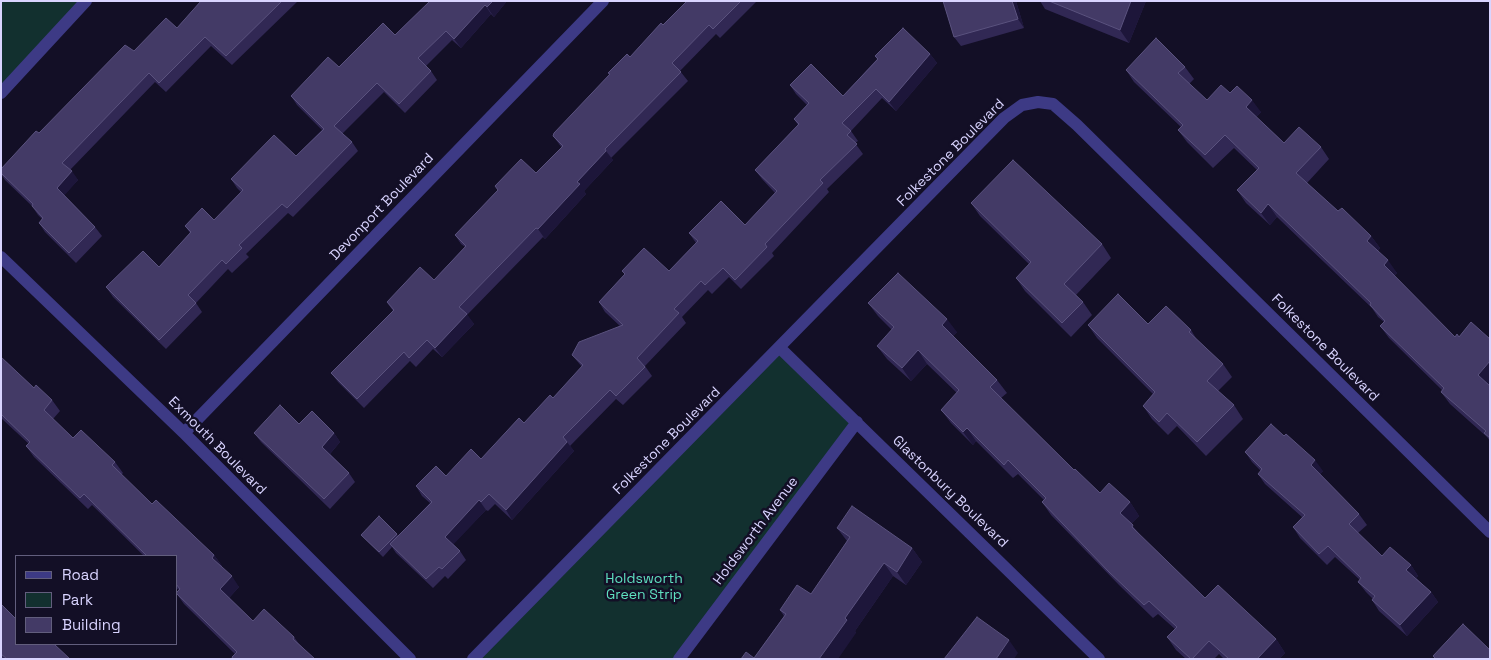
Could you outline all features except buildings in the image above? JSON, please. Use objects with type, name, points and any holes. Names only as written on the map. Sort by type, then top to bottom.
[{"type":"street","points":[[1,93],[86,1]]},
{"type":"street","name":"Devonport Boulevard","points":[[184,433],[603,1]]},
{"type":"street","name":"Folkestone Boulevard","points":[[473,659],[1004,118],[1022,105],[1038,102],[1052,104],[1077,125],[1490,532]]},
{"type":"street","name":"Exmouth Boulevard","points":[[1,257],[184,433],[410,659]]},
{"type":"street","name":"Glastonbury Boulevard","points":[[780,348],[1099,659]]},
{"type":"street","name":"Holdsworth Avenue","points":[[679,659],[857,422]]},
{"type":"green space","points":[[1,1],[86,1],[1,93]]},
{"type":"green space","name":"Holdsworth Green Strip","points":[[780,348],[857,422],[679,659],[473,659]]}]
